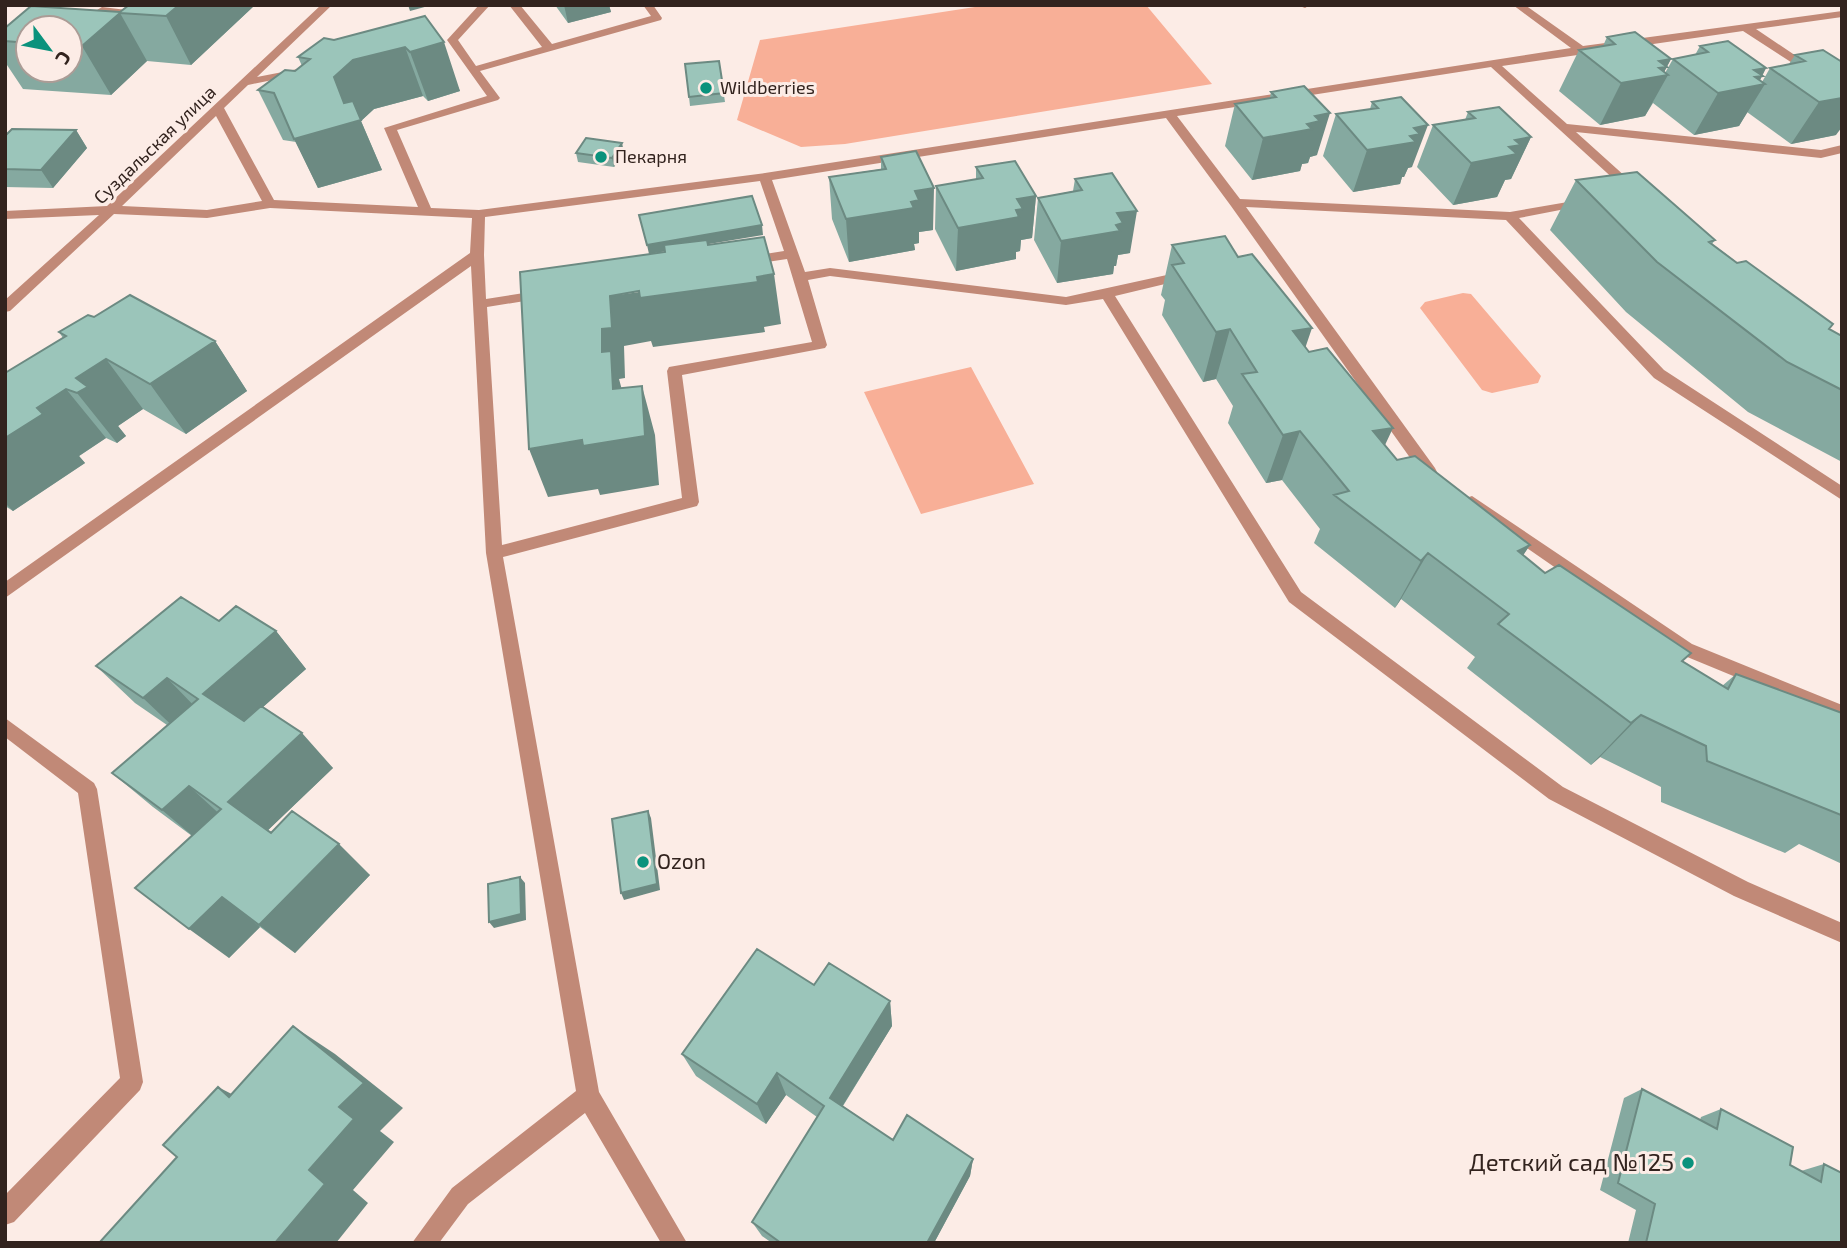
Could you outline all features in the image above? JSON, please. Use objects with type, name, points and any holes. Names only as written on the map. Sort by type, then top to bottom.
[{"type":"street","points":[[102,10],[145,15],[157,5]]},
{"type":"street","name":"Суздальская улица","points":[[5,307],[114,210],[327,5]]},
{"type":"street","points":[[439,43],[452,40],[485,5]]},
{"type":"street","points":[[514,5],[548,47]]},
{"type":"street","points":[[473,70],[657,18],[648,5]]},
{"type":"street","points":[[1518,5],[1581,50]]},
{"type":"street","points":[[5,215],[114,210],[206,214],[270,204],[480,214],[765,177],[1581,50],[1842,14]]},
{"type":"street","points":[[1745,27],[1842,92]]},
{"type":"street","points":[[426,212],[390,128],[494,98],[452,40]]},
{"type":"street","points":[[1494,64],[1633,194]]},
{"type":"street","points":[[242,84],[308,70]]},
{"type":"street","points":[[218,107],[270,204]]},
{"type":"street","points":[[1168,113],[1236,203],[1264,256],[1425,469],[1686,649],[1842,713]]},
{"type":"street","points":[[1564,127],[1821,154],[1842,149]]},
{"type":"street","points":[[494,553],[691,502],[674,371],[820,345],[800,277],[765,177]]},
{"type":"street","points":[[1236,203],[1510,216],[1597,198]]},
{"type":"street","points":[[480,214],[477,255],[494,553],[588,1096],[674,1243]]},
{"type":"street","points":[[1510,216],[1659,374],[1842,494]]},
{"type":"street","points":[[737,262],[792,254]]},
{"type":"street","points":[[5,591],[477,255]]},
{"type":"street","points":[[800,277],[830,272],[1066,301],[1203,271]]},
{"type":"street","points":[[480,304],[561,291]]},
{"type":"street","points":[[1107,294],[1294,597],[1556,793],[1741,889],[1842,933]]},
{"type":"street","points":[[5,726],[87,789],[132,1082],[5,1213]]},
{"type":"street","points":[[424,1243],[460,1196],[588,1096]]},
{"type":"shaded area","points":[[988,5],[1146,5],[1212,84],[845,144],[801,147],[737,120],[760,40]]},
{"type":"shaded area","points":[[1463,293],[1471,294],[1541,376],[1538,383],[1492,393],[1482,390],[1420,308],[1425,302]]},
{"type":"shaded area","points":[[971,367],[1034,484],[921,514],[864,392]]},
{"type":"building","points":[[129,5],[179,5],[166,16],[120,13],[84,44],[84,14],[22,14],[31,6],[120,12]]},
{"type":"building","points":[[425,16],[444,42],[410,52],[405,47],[353,60],[334,77],[344,103],[353,101],[361,120],[294,139],[274,93],[258,90],[285,70],[295,71],[310,59],[298,57],[324,38],[334,40]]},
{"type":"building","points":[[14,20],[14,42],[5,41],[5,28]]},
{"type":"building","points":[[1635,32],[1671,59],[1659,61],[1667,67],[1659,68],[1668,75],[1621,83],[1579,50],[1615,44],[1607,37]]},
{"type":"building","points":[[1728,41],[1766,68],[1754,70],[1763,76],[1755,77],[1765,84],[1718,93],[1673,59],[1708,52],[1700,46]]},
{"type":"building","points":[[1823,50],[1842,62],[1842,98],[1819,102],[1770,68],[1805,61],[1795,55]]},
{"type":"building","name":"Wildberries","points":[[719,61],[724,93],[689,97],[685,64]]},
{"type":"building","points":[[1304,86],[1330,113],[1315,116],[1320,121],[1307,124],[1312,129],[1263,138],[1235,104],[1276,97],[1271,92]]},
{"type":"building","points":[[1401,97],[1428,125],[1414,128],[1420,134],[1410,136],[1416,142],[1367,150],[1336,114],[1378,108],[1372,102]]},
{"type":"building","points":[[1499,107],[1531,137],[1515,140],[1521,145],[1509,147],[1517,154],[1471,163],[1433,125],[1475,118],[1468,112]]},
{"type":"building","points":[[12,129],[76,130],[41,170],[5,169],[5,136]]},
{"type":"building","points":[[586,138],[622,143],[612,158],[576,153]]},
{"type":"building","points":[[916,151],[934,188],[915,191],[919,200],[911,202],[914,208],[846,219],[829,177],[886,169],[881,157]]},
{"type":"building","points":[[1015,161],[1036,196],[1017,199],[1023,209],[1016,210],[1019,217],[958,228],[936,186],[983,178],[976,167]]},
{"type":"building","points":[[1637,172],[1715,240],[1709,242],[1737,263],[1746,261],[1833,324],[1829,329],[1842,336],[1842,390],[1787,362],[1657,262],[1576,180]]},
{"type":"building","points":[[1112,173],[1137,211],[1117,213],[1123,223],[1116,225],[1120,231],[1061,241],[1038,198],[1082,190],[1075,179]]},
{"type":"building","points":[[752,196],[762,225],[647,245],[639,215]]},
{"type":"building","points":[[1225,236],[1238,257],[1252,254],[1312,328],[1293,331],[1309,352],[1327,348],[1393,428],[1373,431],[1397,460],[1415,456],[1530,545],[1518,551],[1545,573],[1559,565],[1691,653],[1682,661],[1728,689],[1736,674],[1842,713],[1841,815],[1707,761],[1706,746],[1641,715],[1631,723],[1498,624],[1509,614],[1428,553],[1421,561],[1334,495],[1349,491],[1300,431],[1283,435],[1242,374],[1257,372],[1230,329],[1216,332],[1172,265],[1184,263],[1172,245]]},
{"type":"building","points":[[764,237],[774,274],[757,277],[758,282],[640,298],[639,291],[610,296],[612,328],[602,329],[602,352],[611,351],[613,389],[642,386],[645,436],[583,446],[582,440],[529,449],[520,272],[665,252],[664,245],[707,240],[708,245]]},
{"type":"building","points":[[130,295],[215,341],[150,384],[106,359],[76,378],[88,387],[77,393],[66,389],[37,408],[43,414],[5,438],[5,373],[66,336],[59,332],[88,315],[94,317]]},
{"type":"building","points":[[181,597],[219,621],[236,606],[276,631],[203,694],[244,721],[261,706],[302,733],[228,802],[271,833],[292,811],[339,844],[259,925],[222,897],[189,929],[135,888],[221,809],[189,786],[162,810],[112,773],[198,699],[167,678],[143,698],[96,666]]},
{"type":"building","points":[[648,811],[657,884],[621,893],[612,819]]},
{"type":"building","points":[[520,877],[521,914],[489,922],[488,884]]},
{"type":"building","points":[[757,949],[814,985],[829,963],[890,1001],[830,1098],[893,1140],[907,1115],[973,1159],[927,1243],[781,1243],[752,1222],[824,1106],[777,1073],[757,1104],[682,1054]]},
{"type":"building","points":[[293,1026],[364,1083],[339,1107],[354,1119],[309,1170],[325,1184],[275,1243],[99,1243],[177,1157],[163,1145],[218,1087],[229,1097]]},
{"type":"building","name":"Детский сад №125","points":[[1642,1089],[1717,1129],[1721,1109],[1793,1147],[1790,1165],[1821,1182],[1824,1164],[1842,1173],[1842,1243],[1646,1243],[1655,1204],[1618,1183]]},
{"type":"place","name":"Wildberries","points":[[706,88]]},
{"type":"place","name":"Пекарня","points":[[601,157]]},
{"type":"place","name":"Ozon","points":[[643,862]]},
{"type":"place","name":"Детский сад №125","points":[[1688,1163]]}]
